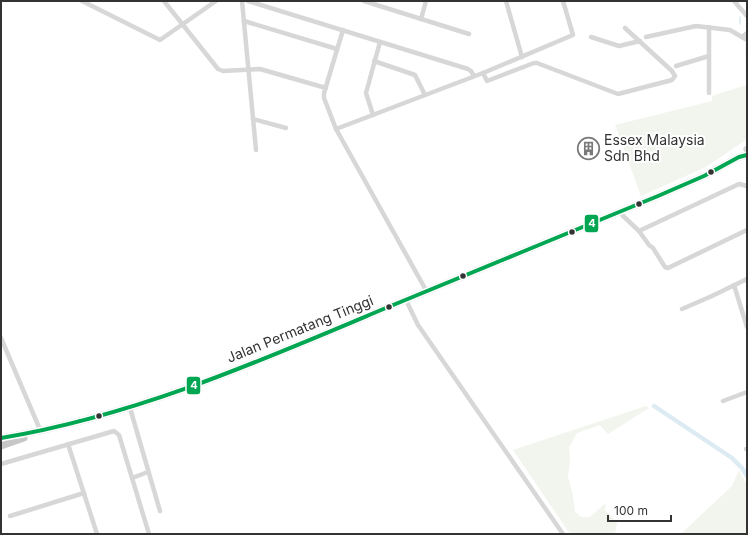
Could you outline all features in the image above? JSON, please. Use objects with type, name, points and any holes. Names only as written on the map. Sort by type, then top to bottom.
[{"type":"highway","name":"Jalan Permatang Tinggi","points":[[1,446],[41,432],[130,408],[276,355],[704,176],[747,151]]},
{"type":"highway","name":"Jalan Permatang Tinggi","points":[[1,438],[41,432]]},
{"type":"street","points":[[82,1],[160,40],[216,1]]},
{"type":"street","points":[[164,1],[218,69],[223,71],[260,69],[326,88]]},
{"type":"street","points":[[242,1],[256,150]]},
{"type":"street","points":[[248,1],[468,69],[474,76]]},
{"type":"street","points":[[364,1],[468,34]]},
{"type":"street","points":[[421,19],[426,1]]},
{"type":"street","points":[[506,1],[522,57]]},
{"type":"street","points":[[336,129],[483,73],[573,34],[563,1]]},
{"type":"street","points":[[734,1],[747,16]]},
{"type":"street","points":[[244,21],[337,49]]},
{"type":"street","points":[[646,37],[696,26],[730,30],[747,40]]},
{"type":"street","points":[[708,27],[709,93]]},
{"type":"street","points":[[483,73],[487,81],[537,63],[618,94],[672,80],[675,76],[672,71],[625,28]]},
{"type":"street","points":[[343,30],[324,96],[336,129],[427,292]]},
{"type":"street","points":[[742,37],[747,33]]},
{"type":"street","points":[[591,36],[619,46],[640,42]]},
{"type":"street","points":[[373,115],[366,93],[380,42]]},
{"type":"street","points":[[676,66],[709,56]]},
{"type":"street","points":[[374,61],[415,75],[425,95]]},
{"type":"street","points":[[253,119],[286,128]]},
{"type":"street","points":[[639,231],[739,184],[747,186]]},
{"type":"street","points":[[619,212],[639,231],[653,248],[664,267],[668,268],[747,230]]},
{"type":"street","points":[[682,309],[747,279]]},
{"type":"street","points":[[734,285],[747,327]]},
{"type":"street","points":[[406,300],[418,325],[563,534]]},
{"type":"street","points":[[1,338],[41,432]]},
{"type":"street","points":[[722,401],[747,392]]},
{"type":"street","points":[[130,408],[160,511]]},
{"type":"street","points":[[1,464],[114,431],[119,435],[149,534]]},
{"type":"street","points":[[68,444],[97,534]]},
{"type":"street","points":[[132,478],[148,472]]},
{"type":"street","points":[[10,516],[84,494]]},
{"type":"shaded area","points":[[745,44],[747,45],[747,139],[706,167],[641,196],[615,125],[712,101],[712,96],[746,85]]},
{"type":"shaded area","points":[[646,406],[649,408],[608,434],[600,425],[577,433],[569,447],[570,459],[568,477],[575,512],[581,517],[590,517],[606,503],[605,510],[617,523],[615,534],[570,534],[513,450]]},
{"type":"shaded area","points":[[739,470],[747,485],[747,534],[681,534],[732,486]]},
{"type":"waterway","points":[[740,17],[740,24]]},
{"type":"waterway","points":[[654,406],[732,458],[742,468],[747,476]]},
{"type":"transit line","name":"4","points":[[1,438],[99,416],[147,402],[242,368],[658,196],[704,176],[739,157],[747,155]]},
{"type":"place","name":"Essex Malaysia Sdn Bhd","points":[[588,148]]}]
